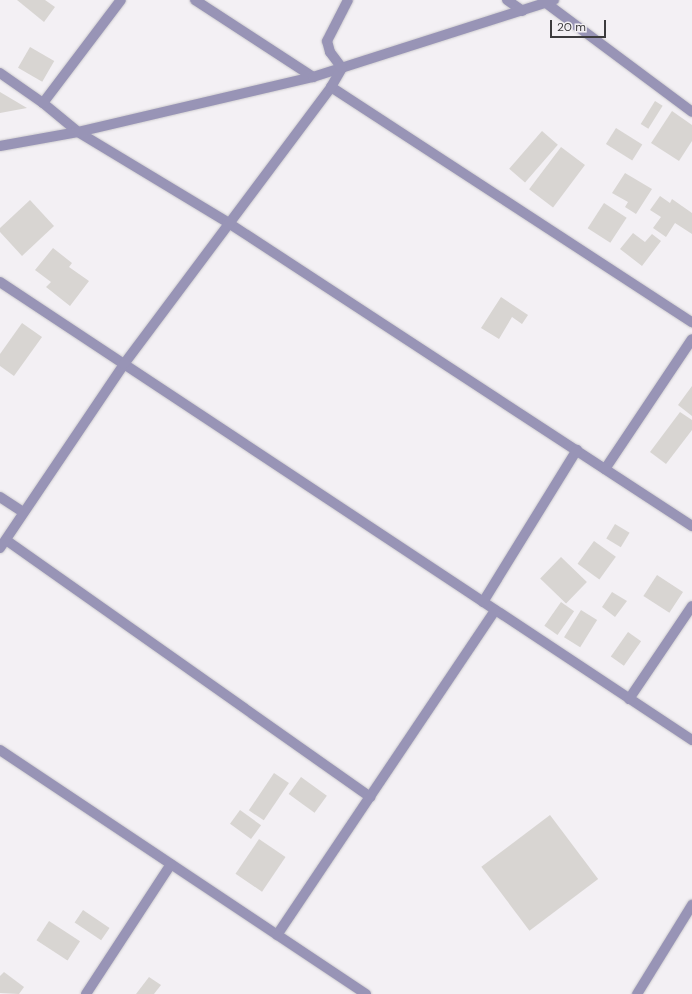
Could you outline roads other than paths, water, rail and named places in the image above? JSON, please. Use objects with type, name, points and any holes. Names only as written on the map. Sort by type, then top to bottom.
[{"type":"street","points":[[44,103],[121,0]]},
{"type":"street","points":[[195,0],[313,77]]},
{"type":"street","points":[[342,68],[330,52],[327,41],[348,0]]},
{"type":"street","points":[[507,0],[523,11]]},
{"type":"street","points":[[0,146],[78,132],[313,77],[550,2],[692,112]]},
{"type":"street","points":[[342,68],[331,87],[227,222],[124,364],[23,512],[3,544],[370,797]]},
{"type":"street","points":[[0,73],[44,103],[78,132],[227,222],[692,526]]},
{"type":"street","points":[[331,87],[692,322]]},
{"type":"street","points":[[0,282],[692,740]]},
{"type":"street","points":[[605,469],[692,339]]},
{"type":"street","points":[[483,602],[577,450]]},
{"type":"street","points":[[0,497],[23,512]]},
{"type":"street","points":[[629,699],[692,606]]},
{"type":"street","points":[[277,935],[496,610]]},
{"type":"street","points":[[0,750],[366,994]]},
{"type":"street","points":[[86,994],[171,864]]},
{"type":"street","points":[[637,994],[692,905]]}]
